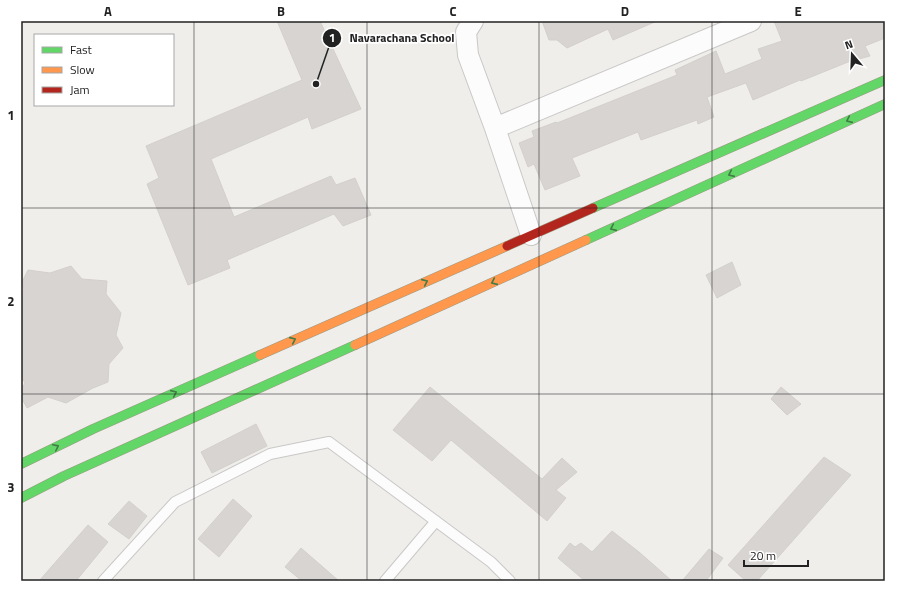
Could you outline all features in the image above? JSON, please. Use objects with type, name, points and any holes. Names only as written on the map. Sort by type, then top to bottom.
[{"type":"street","points":[[473,21],[466,32],[468,54],[531,235]]},
{"type":"street","points":[[495,128],[751,21]]},
{"type":"street","points":[[21,464],[93,429],[412,292],[531,235],[885,80]]},
{"type":"street","points":[[21,498],[64,476],[420,312],[885,104]]},
{"type":"lane","points":[[103,581],[176,502],[270,454],[329,442],[491,562],[510,581]]},
{"type":"lane","points":[[385,581],[436,521]]},
{"type":"building","points":[[277,21],[320,21],[361,109],[312,129],[308,117],[211,159],[234,217],[331,176],[336,185],[355,178],[371,215],[343,226],[334,214],[227,260],[230,268],[188,285],[147,184],[159,178],[146,146],[302,80]]},
{"type":"building","points":[[542,21],[657,21],[613,40],[608,29],[567,48],[557,40],[549,40]]},
{"type":"building","points":[[774,21],[885,21],[885,38],[865,46],[870,56],[848,62],[801,81],[800,80],[753,100],[746,83],[707,97],[714,117],[698,124],[697,120],[641,140],[638,132],[572,158],[580,176],[545,190],[534,164],[528,167],[519,143],[534,137],[532,131],[556,122],[557,123],[677,75],[675,70],[716,51],[725,74],[762,59],[758,49],[782,41]]},
{"type":"building","points":[[732,262],[741,285],[717,298],[706,275]]},
{"type":"building","points":[[71,266],[82,279],[107,281],[106,294],[121,313],[116,335],[123,348],[109,364],[108,382],[93,388],[66,403],[48,397],[27,408],[21,397],[21,390],[25,383],[21,376],[21,292],[24,290],[22,282],[28,270],[50,273]]},
{"type":"building","points":[[430,387],[542,479],[562,458],[577,472],[556,490],[566,498],[547,521],[451,440],[432,461],[393,430]]},
{"type":"building","points":[[781,387],[801,404],[787,415],[771,399]]},
{"type":"building","points":[[256,424],[267,446],[212,473],[201,452]]},
{"type":"building","points":[[824,457],[851,475],[757,581],[746,581],[728,565]]},
{"type":"building","points":[[233,499],[252,516],[219,557],[198,539]]},
{"type":"building","points":[[129,501],[147,516],[129,539],[108,524]]},
{"type":"building","points":[[88,525],[108,542],[76,581],[39,581]]},
{"type":"building","points":[[612,531],[672,581],[585,581],[558,558],[570,543],[575,547],[581,543],[592,552]]},
{"type":"building","points":[[301,548],[339,581],[302,581],[285,567]]},
{"type":"building","points":[[709,549],[723,558],[706,581],[682,581]]},
{"type":"traffic: fast","points":[[593,208],[885,80]]},
{"type":"traffic: fast","points":[[586,240],[885,104]]},
{"type":"traffic: fast","points":[[21,498],[64,476],[355,345]]},
{"type":"traffic: fast","points":[[21,464],[93,429],[260,355]]},
{"type":"traffic: slow","points":[[355,345],[586,240]]},
{"type":"traffic: slow","points":[[260,355],[507,246]]},
{"type":"traffic: jam","points":[[507,246],[593,208]]},
{"type":"place","name":"Navarachana School","points":[[316,84]]}]
